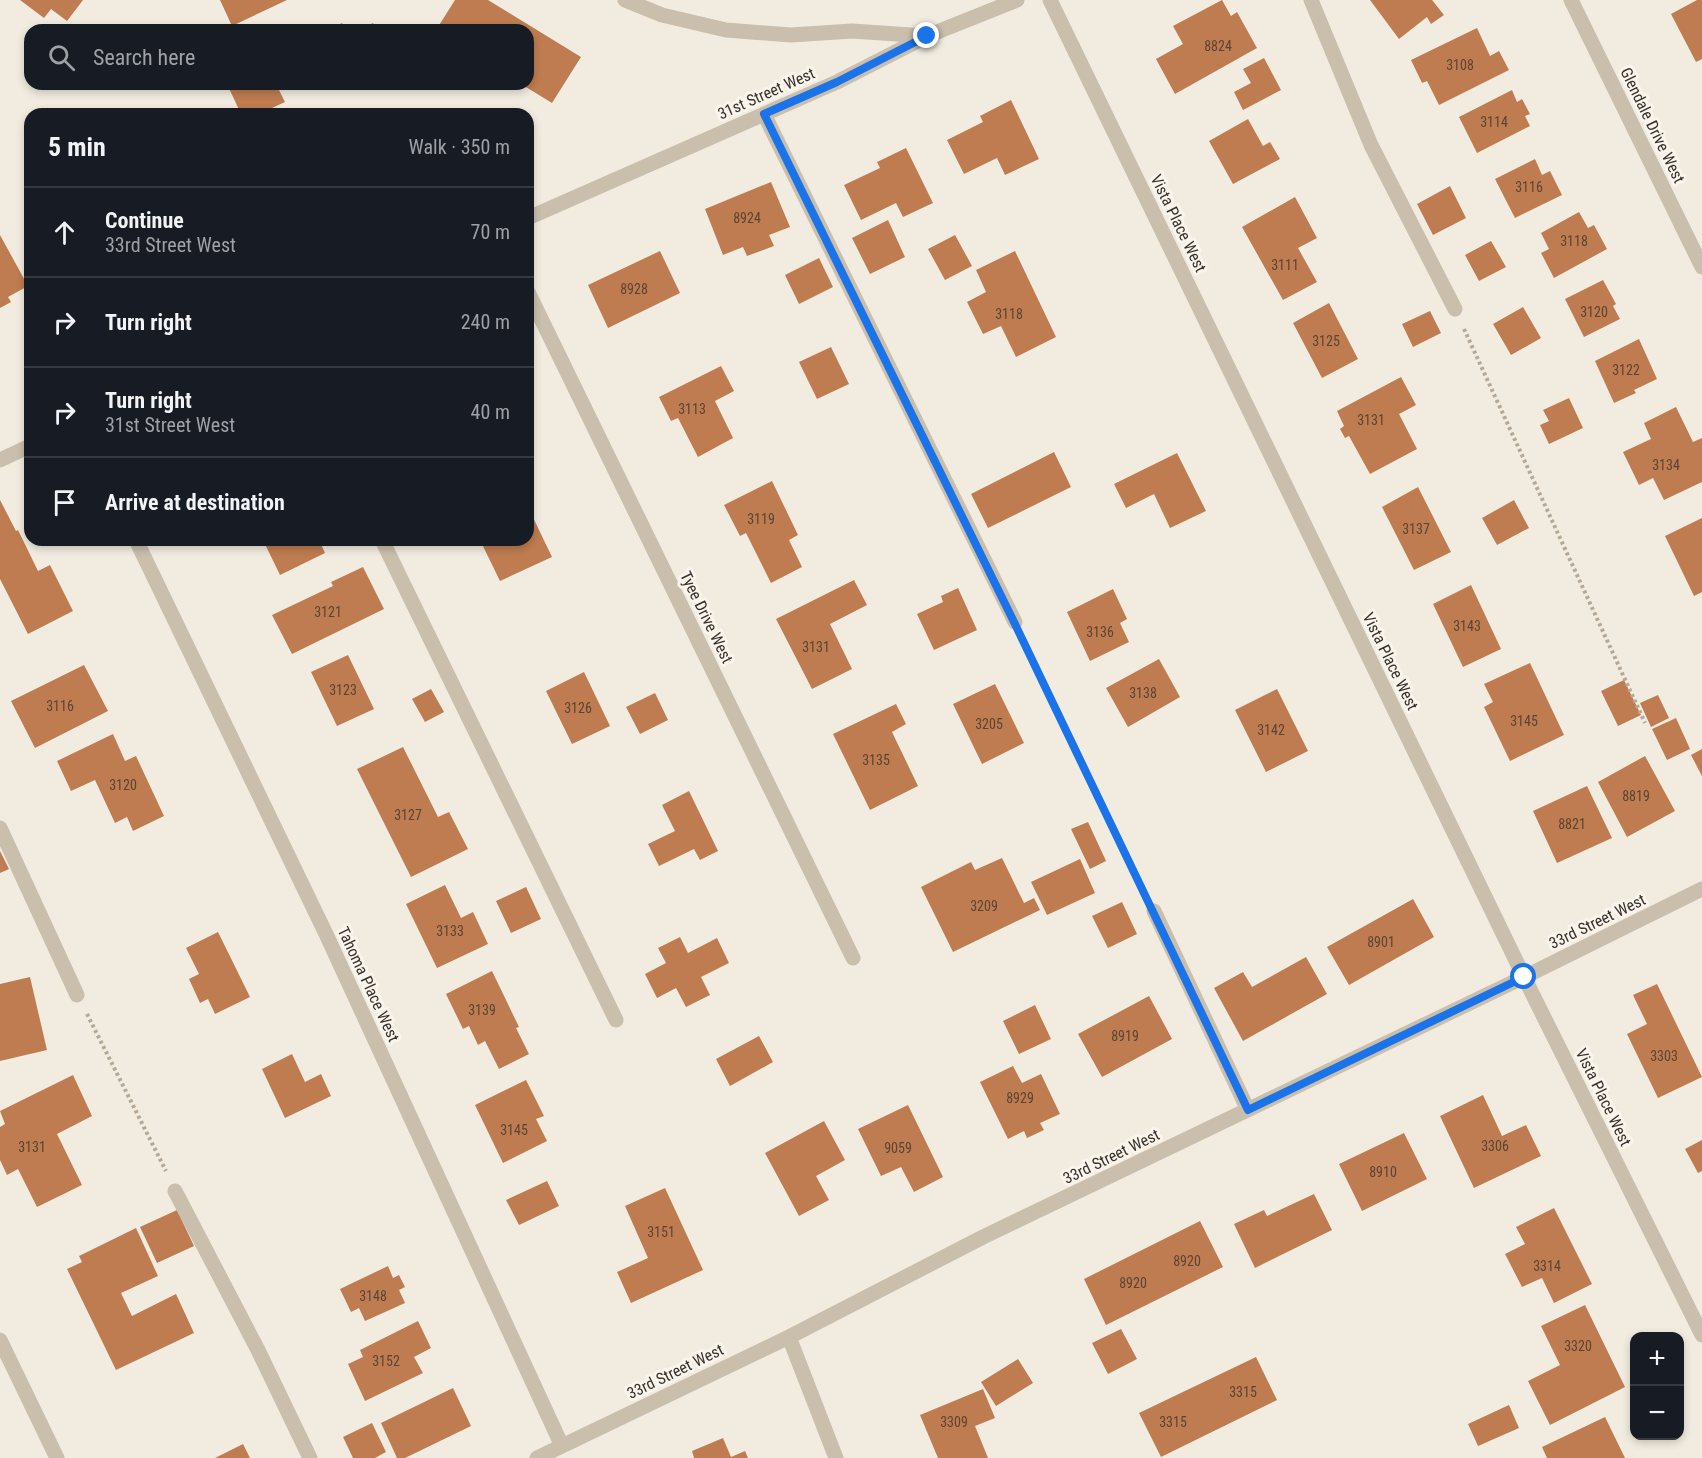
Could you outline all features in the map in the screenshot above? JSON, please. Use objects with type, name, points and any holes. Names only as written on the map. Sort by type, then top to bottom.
[{"type":"street","points":[[625,0],[662,15],[726,30],[791,35],[852,31],[927,36]]},
{"type":"street","name":"31st Street West","points":[[534,215],[837,82],[927,36],[1017,0]]},
{"type":"street","name":"Vista Place West","points":[[1050,0],[1524,977],[1702,1335]]},
{"type":"street","points":[[1311,0],[1371,145],[1455,309]]},
{"type":"street","name":"Glendale Drive West","points":[[1571,0],[1702,267]]},
{"type":"street","points":[[764,114],[1014,622]]},
{"type":"street","name":"Tyee Drive West","points":[[534,304],[853,958]]},
{"type":"street","points":[[0,460],[24,449]]},
{"type":"street","name":"Tahoma Place West","points":[[139,546],[326,934],[562,1446]]},
{"type":"street","points":[[385,546],[615,1020]]},
{"type":"street","points":[[0,828],[77,995]]},
{"type":"street","name":"33rd Street West","points":[[537,1458],[789,1337],[983,1237],[1702,889]]},
{"type":"street","points":[[1154,911],[1248,1110]]},
{"type":"street","points":[[175,1191],[253,1340],[310,1458]]},
{"type":"street","points":[[789,1337],[836,1458]]},
{"type":"street","points":[[0,1340],[57,1458]]},
{"type":"path","points":[[1455,309],[1645,723]]},
{"type":"path","points":[[1014,622],[1154,911]]},
{"type":"path","points":[[77,995],[175,1191]]},
{"type":"building","points":[[20,0],[83,0],[67,21],[51,9],[44,18]]},
{"type":"building","points":[[220,0],[287,0],[236,24],[231,24]]},
{"type":"building","points":[[455,0],[488,0],[527,24],[440,24]]},
{"type":"building","points":[[1222,0],[1231,16],[1237,12],[1257,48],[1175,94],[1156,59],[1183,44],[1173,26]]},
{"type":"building","points":[[1370,0],[1432,0],[1444,15],[1431,24],[1427,17],[1399,39]]},
{"type":"building","points":[[1697,0],[1702,0],[1702,59],[1696,62],[1671,14]]},
{"type":"building","points":[[534,28],[581,57],[552,103],[531,90],[534,90]]},
{"type":"building","points":[[1477,28],[1490,56],[1499,51],[1509,70],[1439,105],[1427,81],[1422,83],[1411,60]]},
{"type":"building","points":[[1264,58],[1281,90],[1243,110],[1234,92],[1251,83],[1243,69]]},
{"type":"building","points":[[230,90],[279,90],[285,102],[272,108],[238,108]]},
{"type":"building","points":[[1512,90],[1517,102],[1522,99],[1530,114],[1525,116],[1530,126],[1477,153],[1459,117]]},
{"type":"building","points":[[1011,100],[1039,159],[1005,175],[997,158],[964,174],[947,140],[983,122],[980,116]]},
{"type":"building","points":[[1248,119],[1263,146],[1270,142],[1280,159],[1233,184],[1209,141]]},
{"type":"building","points":[[906,148],[933,203],[903,217],[896,203],[861,220],[844,185],[880,168],[877,162]]},
{"type":"building","points":[[1535,159],[1542,175],[1550,171],[1562,195],[1515,218],[1495,179]]},
{"type":"building","points":[[771,182],[790,227],[769,235],[774,246],[747,256],[743,247],[723,255],[705,209]]},
{"type":"building","points":[[1450,186],[1466,218],[1433,235],[1417,204]]},
{"type":"building","points":[[1295,197],[1317,238],[1298,248],[1317,282],[1283,300],[1242,227]]},
{"type":"building","points":[[1579,212],[1588,228],[1594,225],[1607,249],[1554,278],[1541,253],[1549,249],[1541,233]]},
{"type":"building","points":[[888,220],[905,257],[870,274],[852,238]]},
{"type":"building","points":[[0,235],[24,279],[24,288],[8,297],[11,302],[0,308]]},
{"type":"building","points":[[955,235],[972,266],[945,280],[928,249]]},
{"type":"building","points":[[1491,241],[1506,267],[1479,281],[1465,255]]},
{"type":"building","points":[[660,251],[680,293],[608,328],[588,285]]},
{"type":"building","points":[[1015,251],[1056,337],[1016,357],[1001,326],[983,334],[967,302],[986,292],[976,270]]},
{"type":"building","points":[[819,258],[833,287],[799,304],[785,275]]},
{"type":"building","points":[[1603,280],[1616,304],[1613,306],[1620,319],[1584,337],[1565,299]]},
{"type":"building","points":[[1329,303],[1358,359],[1322,378],[1293,323]]},
{"type":"building","points":[[1523,307],[1541,338],[1511,355],[1493,324]]},
{"type":"building","points":[[1430,311],[1441,333],[1413,347],[1402,324]]},
{"type":"building","points":[[1639,339],[1657,379],[1634,390],[1636,393],[1614,403],[1595,361]]},
{"type":"building","points":[[831,347],[849,384],[817,399],[799,362]]},
{"type":"building","points":[[721,366],[734,391],[715,401],[733,438],[698,457],[678,418],[671,421],[659,397]]},
{"type":"building","points":[[1401,377],[1416,405],[1399,414],[1417,449],[1370,474],[1349,436],[1345,438],[1340,429],[1344,426],[1337,411]]},
{"type":"building","points":[[1569,398],[1583,428],[1549,444],[1540,425],[1549,421],[1543,410]]},
{"type":"building","points":[[1676,407],[1693,442],[1702,438],[1702,482],[1664,500],[1653,478],[1639,485],[1623,452],[1651,439],[1644,423]]},
{"type":"building","points":[[1054,452],[1071,487],[988,528],[971,494]]},
{"type":"building","points":[[1177,453],[1206,511],[1170,528],[1154,494],[1126,508],[1114,484]]},
{"type":"building","points":[[772,481],[798,535],[789,540],[802,567],[771,583],[746,533],[740,536],[724,505]]},
{"type":"building","points":[[1418,487],[1451,552],[1414,570],[1382,507]]},
{"type":"building","points":[[0,500],[38,571],[50,565],[73,611],[28,634],[0,579]]},
{"type":"building","points":[[1514,500],[1529,528],[1497,545],[1482,518]]},
{"type":"building","points":[[1702,518],[1702,592],[1694,596],[1665,536]]},
{"type":"building","points":[[534,520],[552,557],[500,581],[483,546],[534,546]]},
{"type":"building","points":[[266,546],[322,546],[325,553],[280,575]]},
{"type":"building","points":[[363,567],[384,609],[292,654],[272,615],[333,586],[331,582]]},
{"type":"building","points":[[854,580],[867,605],[830,624],[852,669],[812,689],[776,619]]},
{"type":"building","points":[[1471,585],[1501,649],[1463,667],[1433,604]]},
{"type":"building","points":[[958,588],[977,630],[934,650],[917,614],[943,602],[941,596]]},
{"type":"building","points":[[1113,589],[1127,619],[1120,623],[1129,642],[1090,661],[1067,612]]},
{"type":"building","points":[[348,655],[374,709],[337,726],[311,672]]},
{"type":"building","points":[[1159,659],[1180,697],[1128,727],[1106,688]]},
{"type":"building","points":[[1530,663],[1564,735],[1510,761],[1484,707],[1493,702],[1484,684]]},
{"type":"building","points":[[84,665],[108,711],[35,748],[11,701]]},
{"type":"building","points":[[584,672],[610,726],[572,744],[546,691]]},
{"type":"building","points":[[1624,680],[1641,715],[1618,726],[1601,691]]},
{"type":"building","points":[[995,684],[1024,743],[982,764],[953,704]]},
{"type":"building","points":[[431,689],[444,712],[425,722],[412,699]]},
{"type":"building","points":[[1277,689],[1308,751],[1266,772],[1235,710]]},
{"type":"building","points":[[655,693],[668,720],[640,734],[626,707]]},
{"type":"building","points":[[1658,695],[1669,718],[1651,727],[1640,703]]},
{"type":"building","points":[[896,704],[906,724],[892,732],[918,786],[870,810],[833,734]]},
{"type":"building","points":[[1676,718],[1690,749],[1667,760],[1652,729]]},
{"type":"building","points":[[113,734],[125,761],[136,756],[164,816],[133,831],[127,817],[115,823],[95,780],[71,791],[57,761]]},
{"type":"building","points":[[403,747],[438,817],[449,812],[468,849],[411,877],[357,769]]},
{"type":"building","points":[[1702,749],[1702,776],[1691,755]]},
{"type":"building","points":[[1645,756],[1675,811],[1627,837],[1598,782]]},
{"type":"building","points":[[1587,786],[1612,838],[1557,863],[1533,811]]},
{"type":"building","points":[[689,791],[718,851],[700,860],[694,849],[659,866],[648,844],[675,831],[662,805]]},
{"type":"building","points":[[1088,822],[1106,861],[1090,869],[1071,829]]},
{"type":"building","points":[[0,851],[9,869],[0,873]]},
{"type":"building","points":[[1002,858],[1024,903],[1034,898],[1040,910],[953,952],[921,887],[971,862],[975,870]]},
{"type":"building","points":[[1080,859],[1095,893],[1047,915],[1031,882]]},
{"type":"building","points":[[445,885],[461,918],[473,912],[488,944],[437,968],[406,904]]},
{"type":"building","points":[[526,887],[541,919],[511,933],[496,901]]},
{"type":"building","points":[[1413,899],[1434,937],[1349,985],[1327,947]]},
{"type":"building","points":[[1122,902],[1137,934],[1108,948],[1092,916]]},
{"type":"building","points":[[218,932],[250,997],[215,1014],[208,999],[200,1003],[189,979],[199,974],[186,948]]},
{"type":"building","points":[[680,937],[688,953],[717,938],[729,963],[701,977],[710,995],[686,1007],[676,988],[657,998],[645,974],[666,963],[658,948]]},
{"type":"building","points":[[1306,957],[1327,994],[1243,1041],[1214,988],[1243,972],[1252,987]]},
{"type":"building","points":[[492,971],[519,1027],[516,1028],[529,1054],[499,1069],[485,1041],[478,1045],[469,1026],[463,1029],[446,994]]},
{"type":"building","points":[[30,977],[47,1050],[0,1061],[0,984]]},
{"type":"building","points":[[1657,984],[1702,1077],[1658,1098],[1627,1034],[1647,1024],[1633,995]]},
{"type":"building","points":[[1149,996],[1172,1039],[1102,1077],[1078,1034]]},
{"type":"building","points":[[1035,1005],[1051,1039],[1019,1054],[1003,1021]]},
{"type":"building","points":[[759,1036],[773,1062],[730,1086],[716,1059]]},
{"type":"building","points":[[292,1054],[305,1082],[321,1074],[331,1096],[285,1118],[262,1069]]},
{"type":"building","points":[[1013,1066],[1022,1083],[1041,1074],[1060,1114],[1040,1123],[1044,1130],[1027,1138],[1024,1131],[1008,1139],[980,1082]]},
{"type":"building","points":[[73,1075],[92,1116],[57,1134],[82,1185],[37,1207],[18,1169],[7,1175],[0,1160],[0,1127],[5,1124],[0,1111]]},
{"type":"building","points":[[526,1080],[544,1116],[536,1119],[547,1141],[503,1163],[475,1105]]},
{"type":"building","points":[[1483,1095],[1502,1136],[1526,1125],[1541,1156],[1474,1188],[1440,1116]]},
{"type":"building","points":[[908,1105],[943,1177],[914,1192],[901,1167],[881,1176],[858,1129]]},
{"type":"building","points":[[824,1121],[845,1160],[816,1176],[829,1200],[799,1216],[765,1153]]},
{"type":"building","points":[[1404,1133],[1427,1179],[1362,1211],[1339,1164]]},
{"type":"building","points":[[1702,1140],[1702,1171],[1698,1173],[1685,1149]]},
{"type":"building","points":[[547,1181],[559,1206],[519,1225],[506,1200]]},
{"type":"building","points":[[665,1188],[703,1270],[631,1303],[617,1272],[648,1258],[625,1206]]},
{"type":"building","points":[[1314,1194],[1332,1230],[1255,1268],[1234,1224],[1264,1210],[1267,1216]]},
{"type":"building","points":[[1554,1208],[1592,1284],[1554,1303],[1542,1278],[1522,1287],[1505,1254],[1525,1244],[1516,1227]]},
{"type":"building","points":[[177,1210],[194,1246],[157,1263],[140,1227]]},
{"type":"building","points":[[1200,1221],[1223,1267],[1106,1325],[1084,1279]]},
{"type":"building","points":[[136,1228],[158,1276],[121,1293],[132,1316],[176,1294],[194,1333],[116,1370],[67,1269],[82,1262],[79,1256]]},
{"type":"building","points":[[388,1266],[393,1278],[399,1275],[405,1287],[399,1290],[405,1303],[365,1321],[359,1308],[351,1312],[340,1289]]},
{"type":"building","points":[[1585,1305],[1625,1387],[1550,1425],[1528,1381],[1560,1365],[1541,1326]]},
{"type":"building","points":[[418,1321],[431,1348],[414,1357],[423,1373],[365,1401],[348,1364],[363,1357],[360,1350]]},
{"type":"building","points":[[1121,1329],[1137,1359],[1108,1374],[1092,1343]]},
{"type":"building","points":[[1256,1357],[1277,1400],[1161,1457],[1139,1413]]},
{"type":"building","points":[[1018,1359],[1033,1383],[996,1406],[981,1382]]},
{"type":"building","points":[[453,1388],[471,1426],[405,1458],[397,1458],[381,1423]]},
{"type":"building","points":[[983,1389],[995,1418],[975,1426],[988,1458],[938,1458],[920,1415]]},
{"type":"building","points":[[1509,1405],[1519,1428],[1478,1446],[1468,1424]]},
{"type":"building","points":[[1605,1417],[1625,1458],[1547,1458],[1542,1447]]},
{"type":"building","points":[[372,1423],[386,1452],[375,1458],[353,1458],[343,1437]]},
{"type":"building","points":[[723,1438],[731,1457],[745,1451],[748,1458],[694,1458],[692,1451]]},
{"type":"building","points":[[243,1444],[250,1458],[215,1458]]},
{"type":"route","points":[[927,36],[837,82],[764,114],[1014,622],[1248,1110],[1524,977]]}]
